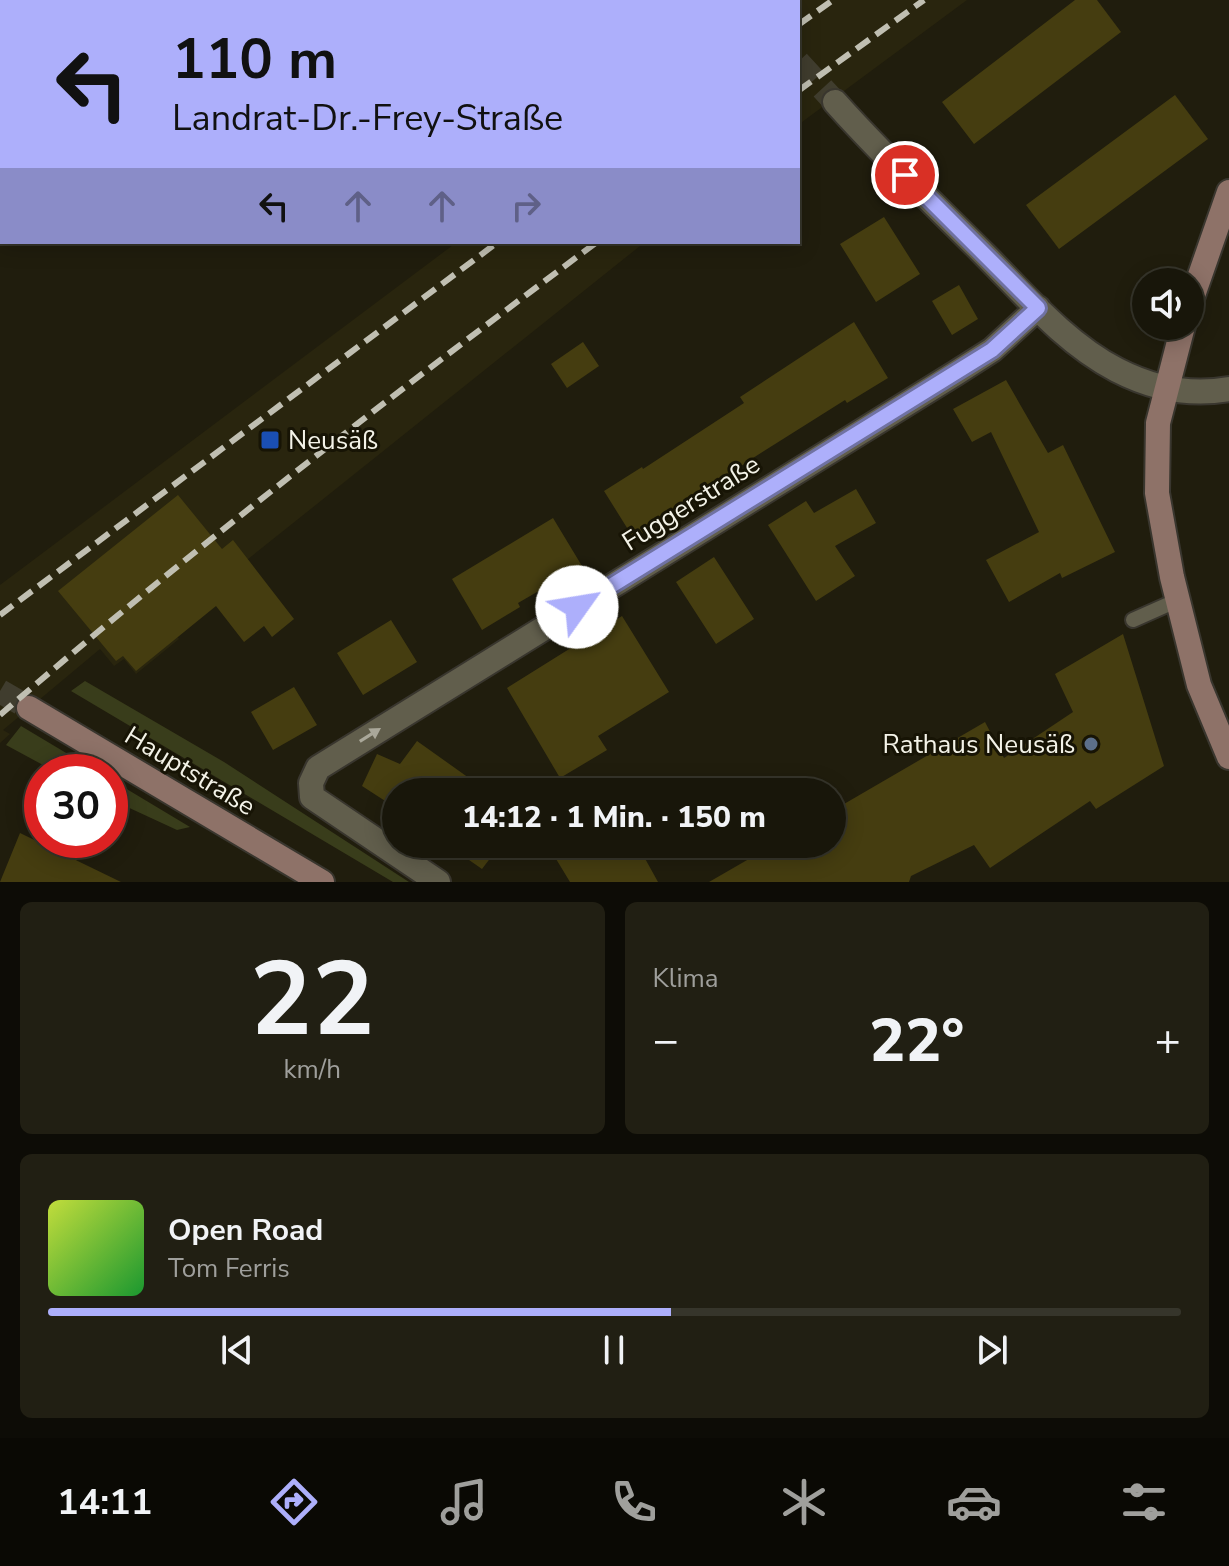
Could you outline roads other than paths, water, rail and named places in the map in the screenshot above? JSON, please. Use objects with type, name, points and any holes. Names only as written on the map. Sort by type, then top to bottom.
[{"type":"street","points":[[835,102],[867,138],[1066,334],[1116,369],[1165,389],[1229,389]]},
{"type":"street","points":[[1203,268],[1229,192]]},
{"type":"street","name":"Fuggerstraße","points":[[438,882],[312,797],[311,783],[318,768],[956,373],[992,350],[1038,308]]},
{"type":"street","points":[[1179,340],[1158,423],[1157,493],[1199,685],[1229,757]]},
{"type":"street","name":"Hauptstraße","points":[[29,708],[322,882]]},
{"type":"lane","points":[[1133,620],[1178,600]]},
{"type":"tunnel","points":[[800,64],[835,102]]},
{"type":"tunnel","points":[[0,691],[29,708]]},
{"type":"railway","points":[[800,24],[833,0]]},
{"type":"railway","points":[[800,90],[924,0]]},
{"type":"railway","points":[[0,615],[495,244]]},
{"type":"railway","points":[[0,715],[294,473],[594,244]]},
{"type":"place","name":"Neusäß","points":[[270,440]]},
{"type":"place","name":"Rathaus Neusäß","points":[[1091,744]]}]
